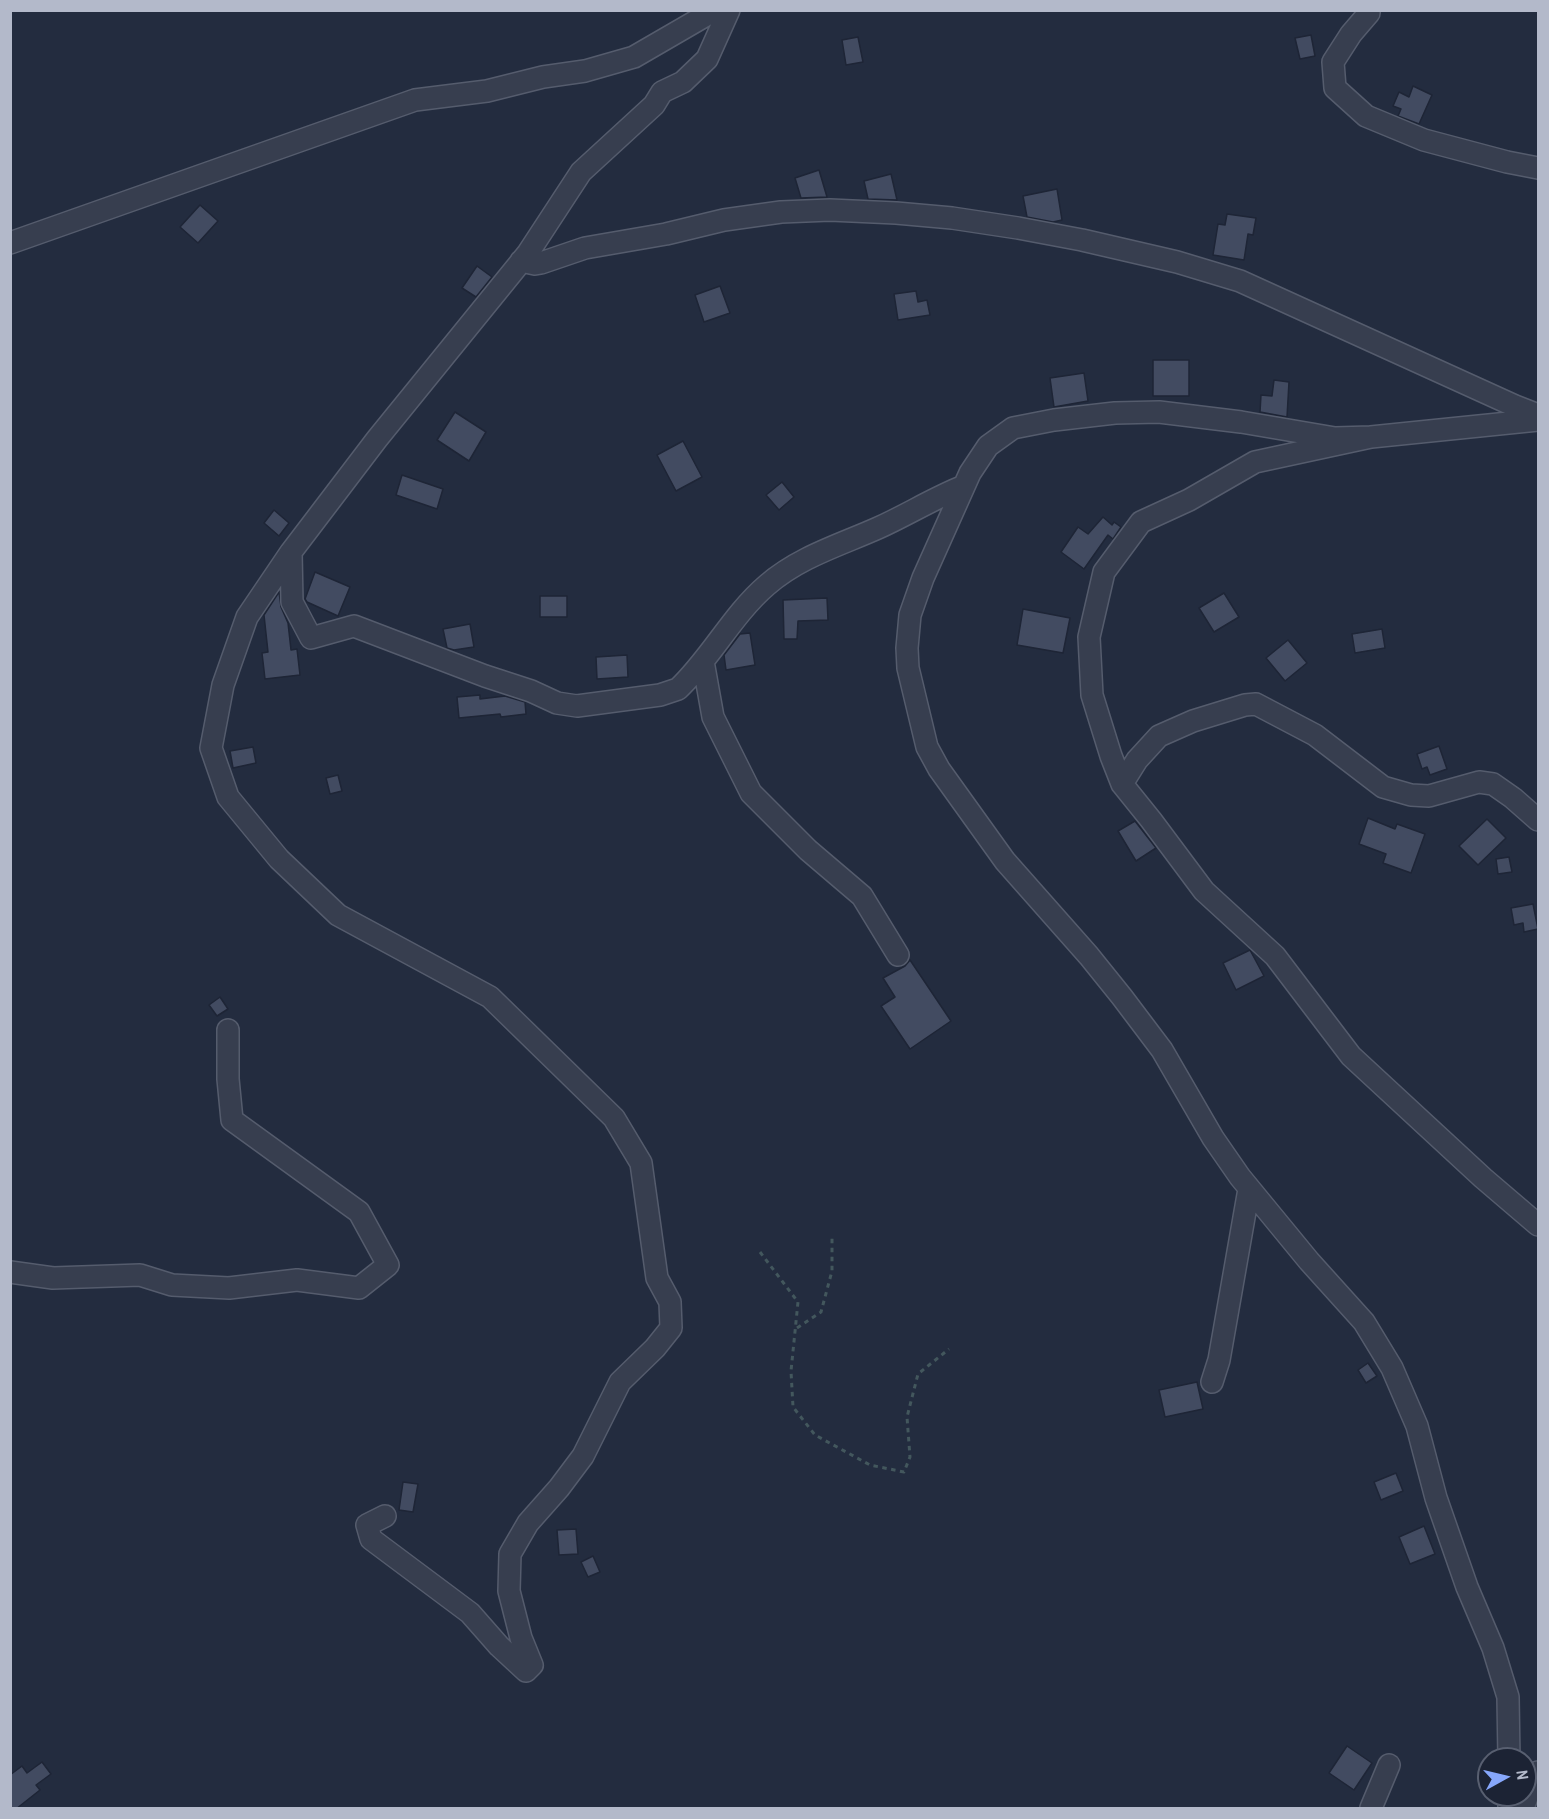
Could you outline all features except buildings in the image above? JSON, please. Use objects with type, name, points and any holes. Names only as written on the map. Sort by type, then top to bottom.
[{"type":"street","points":[[10,243],[415,100],[487,91],[543,77],[585,71],[634,57],[715,10]]},
{"type":"street","points":[[385,1516],[367,1525],[371,1539],[470,1613],[499,1646],[526,1671],[532,1665],[521,1638],[509,1591],[510,1554],[528,1523],[583,1456],[620,1382],[655,1348],[671,1328],[670,1302],[657,1278],[641,1163],[614,1118],[490,997],[338,915],[279,859],[228,796],[211,748],[223,685],[247,617],[291,552],[377,439],[521,261],[581,172],[654,105],[662,92],[683,82],[707,59],[729,10]]},
{"type":"street","points":[[1368,10],[1369,12],[1333,62],[1335,88],[1366,116],[1424,140],[1539,168]]},
{"type":"street","points":[[521,261],[542,263],[566,253],[593,246],[666,234],[724,220],[781,212],[830,210],[896,213],[1018,228],[1177,262],[1240,281],[1539,415]]},
{"type":"street","points":[[1509,1747],[1508,1697],[1493,1648],[1467,1587],[1436,1498],[1417,1426],[1392,1368],[1364,1322],[1249,1189],[1213,1138],[1162,1050],[1089,956],[1005,861],[939,769],[927,747],[908,668],[907,648],[910,615],[923,578],[964,486],[988,446],[1013,428],[1054,420],[1115,413],[1159,412],[1240,422],[1324,437],[1371,437],[1539,420]]},
{"type":"street","points":[[1371,437],[1255,462],[1189,500],[1141,522],[1104,572],[1089,638],[1092,695],[1122,784],[1204,891],[1275,956],[1351,1056],[1483,1178],[1539,1225]]},
{"type":"street","points":[[291,552],[292,602],[310,638],[354,626],[531,691],[557,703],[577,706],[660,695],[678,689],[753,599],[785,570],[826,549],[907,515],[936,498],[964,486]]},
{"type":"street","points":[[703,661],[713,717],[752,793],[808,850],[861,896],[898,955]]},
{"type":"street","points":[[1122,784],[1137,760],[1159,736],[1193,721],[1234,708],[1256,704],[1315,735],[1383,787],[1411,795],[1429,796],[1479,782],[1493,784],[1539,820]]},
{"type":"street","points":[[10,1272],[53,1278],[140,1275],[172,1285],[217,1287],[297,1280],[359,1288],[388,1265],[359,1212],[232,1120],[228,1079],[228,1030]]},
{"type":"street","points":[[1212,1382],[1219,1360],[1249,1189]]},
{"type":"street","points":[[1371,1809],[1389,1765]]},
{"type":"street","points":[[1523,1809],[1539,1772]]},
{"type":"path","points":[[797,1328],[821,1312],[832,1271],[832,1236]]},
{"type":"path","points":[[760,1252],[798,1302],[791,1371],[793,1407],[815,1435],[870,1465],[904,1472],[910,1457],[907,1417],[918,1374],[949,1348]]}]
